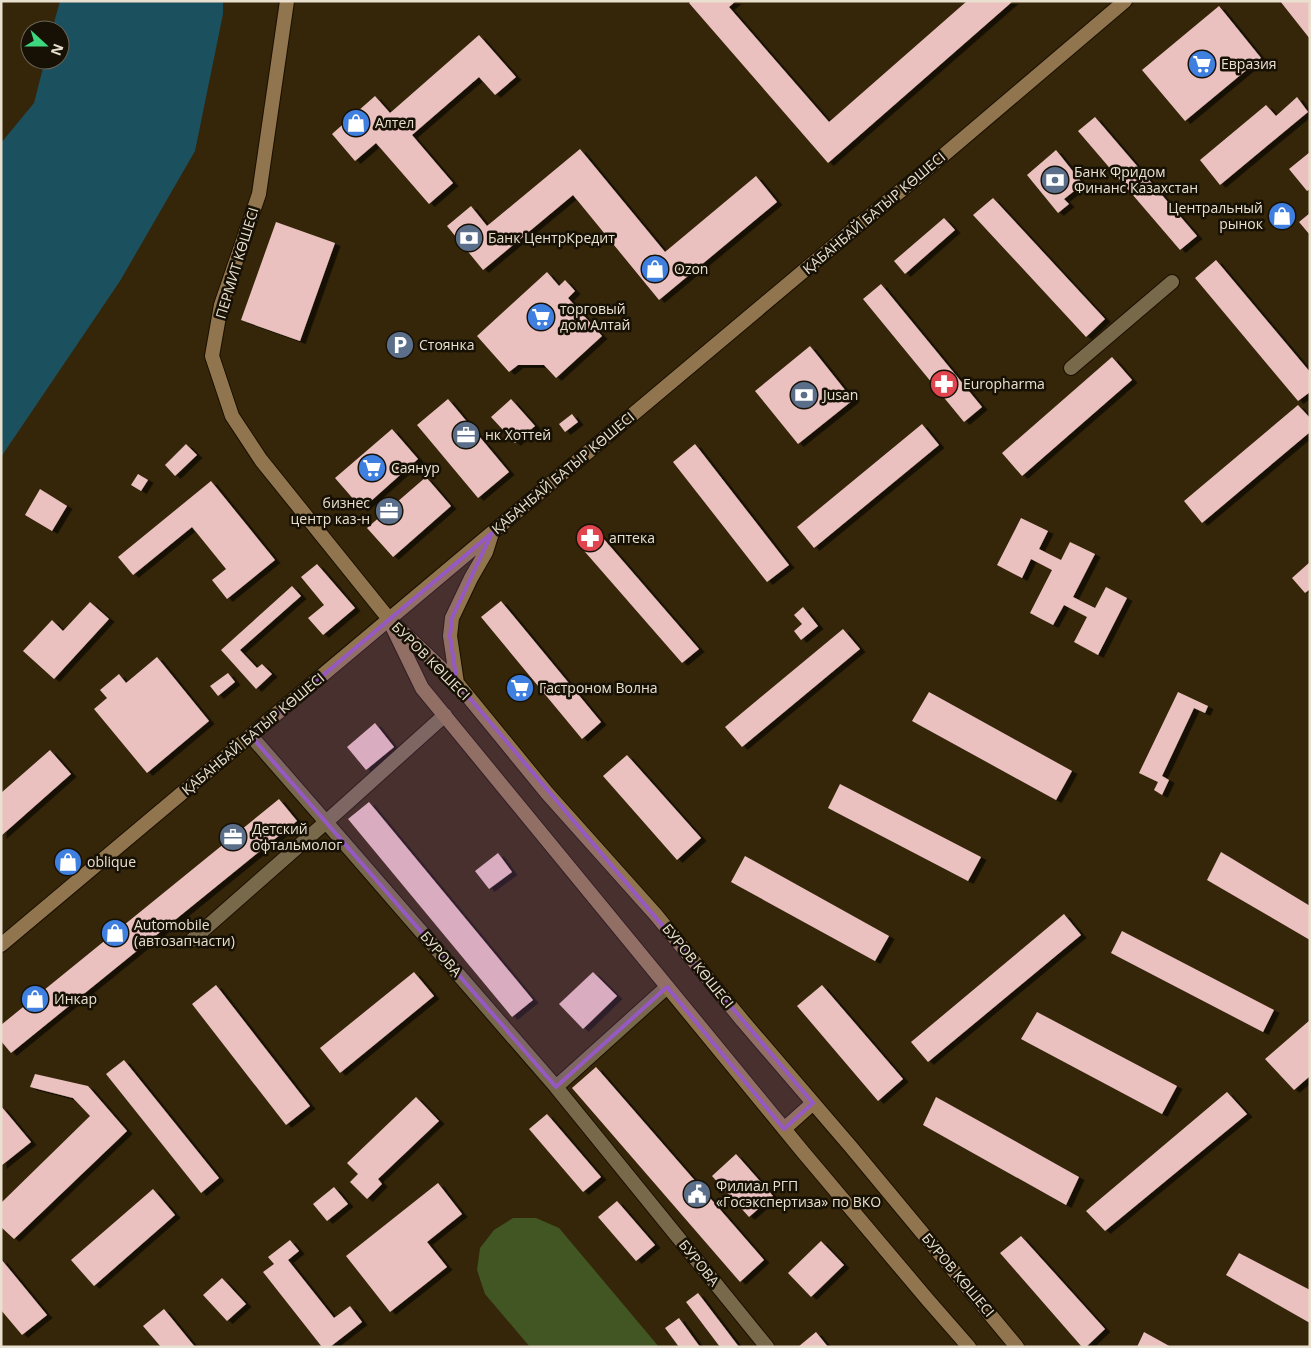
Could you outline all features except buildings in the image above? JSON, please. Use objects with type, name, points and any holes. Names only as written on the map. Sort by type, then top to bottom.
[{"type":"main road","name":"ПЕРМИТ КӨШЕСІ","points":[[287,1],[259,194],[221,305],[212,356],[232,416],[256,452],[389,619]]},
{"type":"main road","name":"ҚАБАНБАЙ БАТЫР КӨШЕСІ","points":[[1,945],[1126,1]]},
{"type":"main road","points":[[457,682],[450,636],[452,618],[470,578],[486,552],[492,533]]},
{"type":"main road","name":"БУРОВ КӨШЕСІ","points":[[389,619],[457,682],[547,793],[656,916],[1017,1347]]},
{"type":"main road","name":"БУРОВ КӨШЕСІ","points":[[389,619],[422,688],[784,1129],[921,1293],[969,1347]]},
{"type":"main road","points":[[784,1129],[813,1103]]},
{"type":"street","points":[[1071,368],[1172,282]]},
{"type":"street","points":[[192,940],[445,715]]},
{"type":"street","name":"БУРОВА","points":[[251,736],[556,1087],[767,1347]]},
{"type":"street","points":[[556,1087],[668,987]]},
{"type":"highlighted area","points":[[492,533],[452,618],[450,636],[457,683],[813,1103],[784,1129],[667,987],[556,1087],[251,736]]},
{"type":"green space","points":[[513,1218],[536,1218],[559,1228],[659,1347],[530,1347],[485,1294],[477,1270],[480,1248],[494,1230]]},
{"type":"water","points":[[60,1],[223,1],[223,14],[195,151],[120,281],[1,457],[1,143],[34,103],[42,70],[70,70],[70,20],[55,20]]},
{"type":"place","name":"Евразия","points":[[1202,64]]},
{"type":"place","name":"Алтел","points":[[356,123]]},
{"type":"place","name":"Банк Фридом Финанс Казахстан","points":[[1055,180]]},
{"type":"place","name":"Центральный рынок","points":[[1282,216]]},
{"type":"place","name":"Банк ЦентрКредит","points":[[469,238]]},
{"type":"place","name":"Ozon","points":[[655,269]]},
{"type":"place","name":"торговый дом Алтай","points":[[541,317]]},
{"type":"place","name":"Стоянка","points":[[400,345]]},
{"type":"place","name":"Europharma","points":[[944,384]]},
{"type":"place","name":"Jusan","points":[[804,395]]},
{"type":"place","name":"нк Хоттей","points":[[466,435]]},
{"type":"place","name":"Саянур","points":[[372,468]]},
{"type":"place","name":"бизнес центр каз-н","points":[[389,511]]},
{"type":"place","name":"аптека","points":[[590,538]]},
{"type":"place","name":"Гастроном Волна","points":[[520,688]]},
{"type":"place","name":"Детский офтальмолог","points":[[233,837]]},
{"type":"place","name":"oblique","points":[[68,862]]},
{"type":"place","name":"Automobile (автозапчасти)","points":[[115,933]]},
{"type":"place","name":"Инкар","points":[[35,999]]},
{"type":"place","name":"Филиал РГП «Госэкспертиза» по ВКО","points":[[697,1194]]}]
